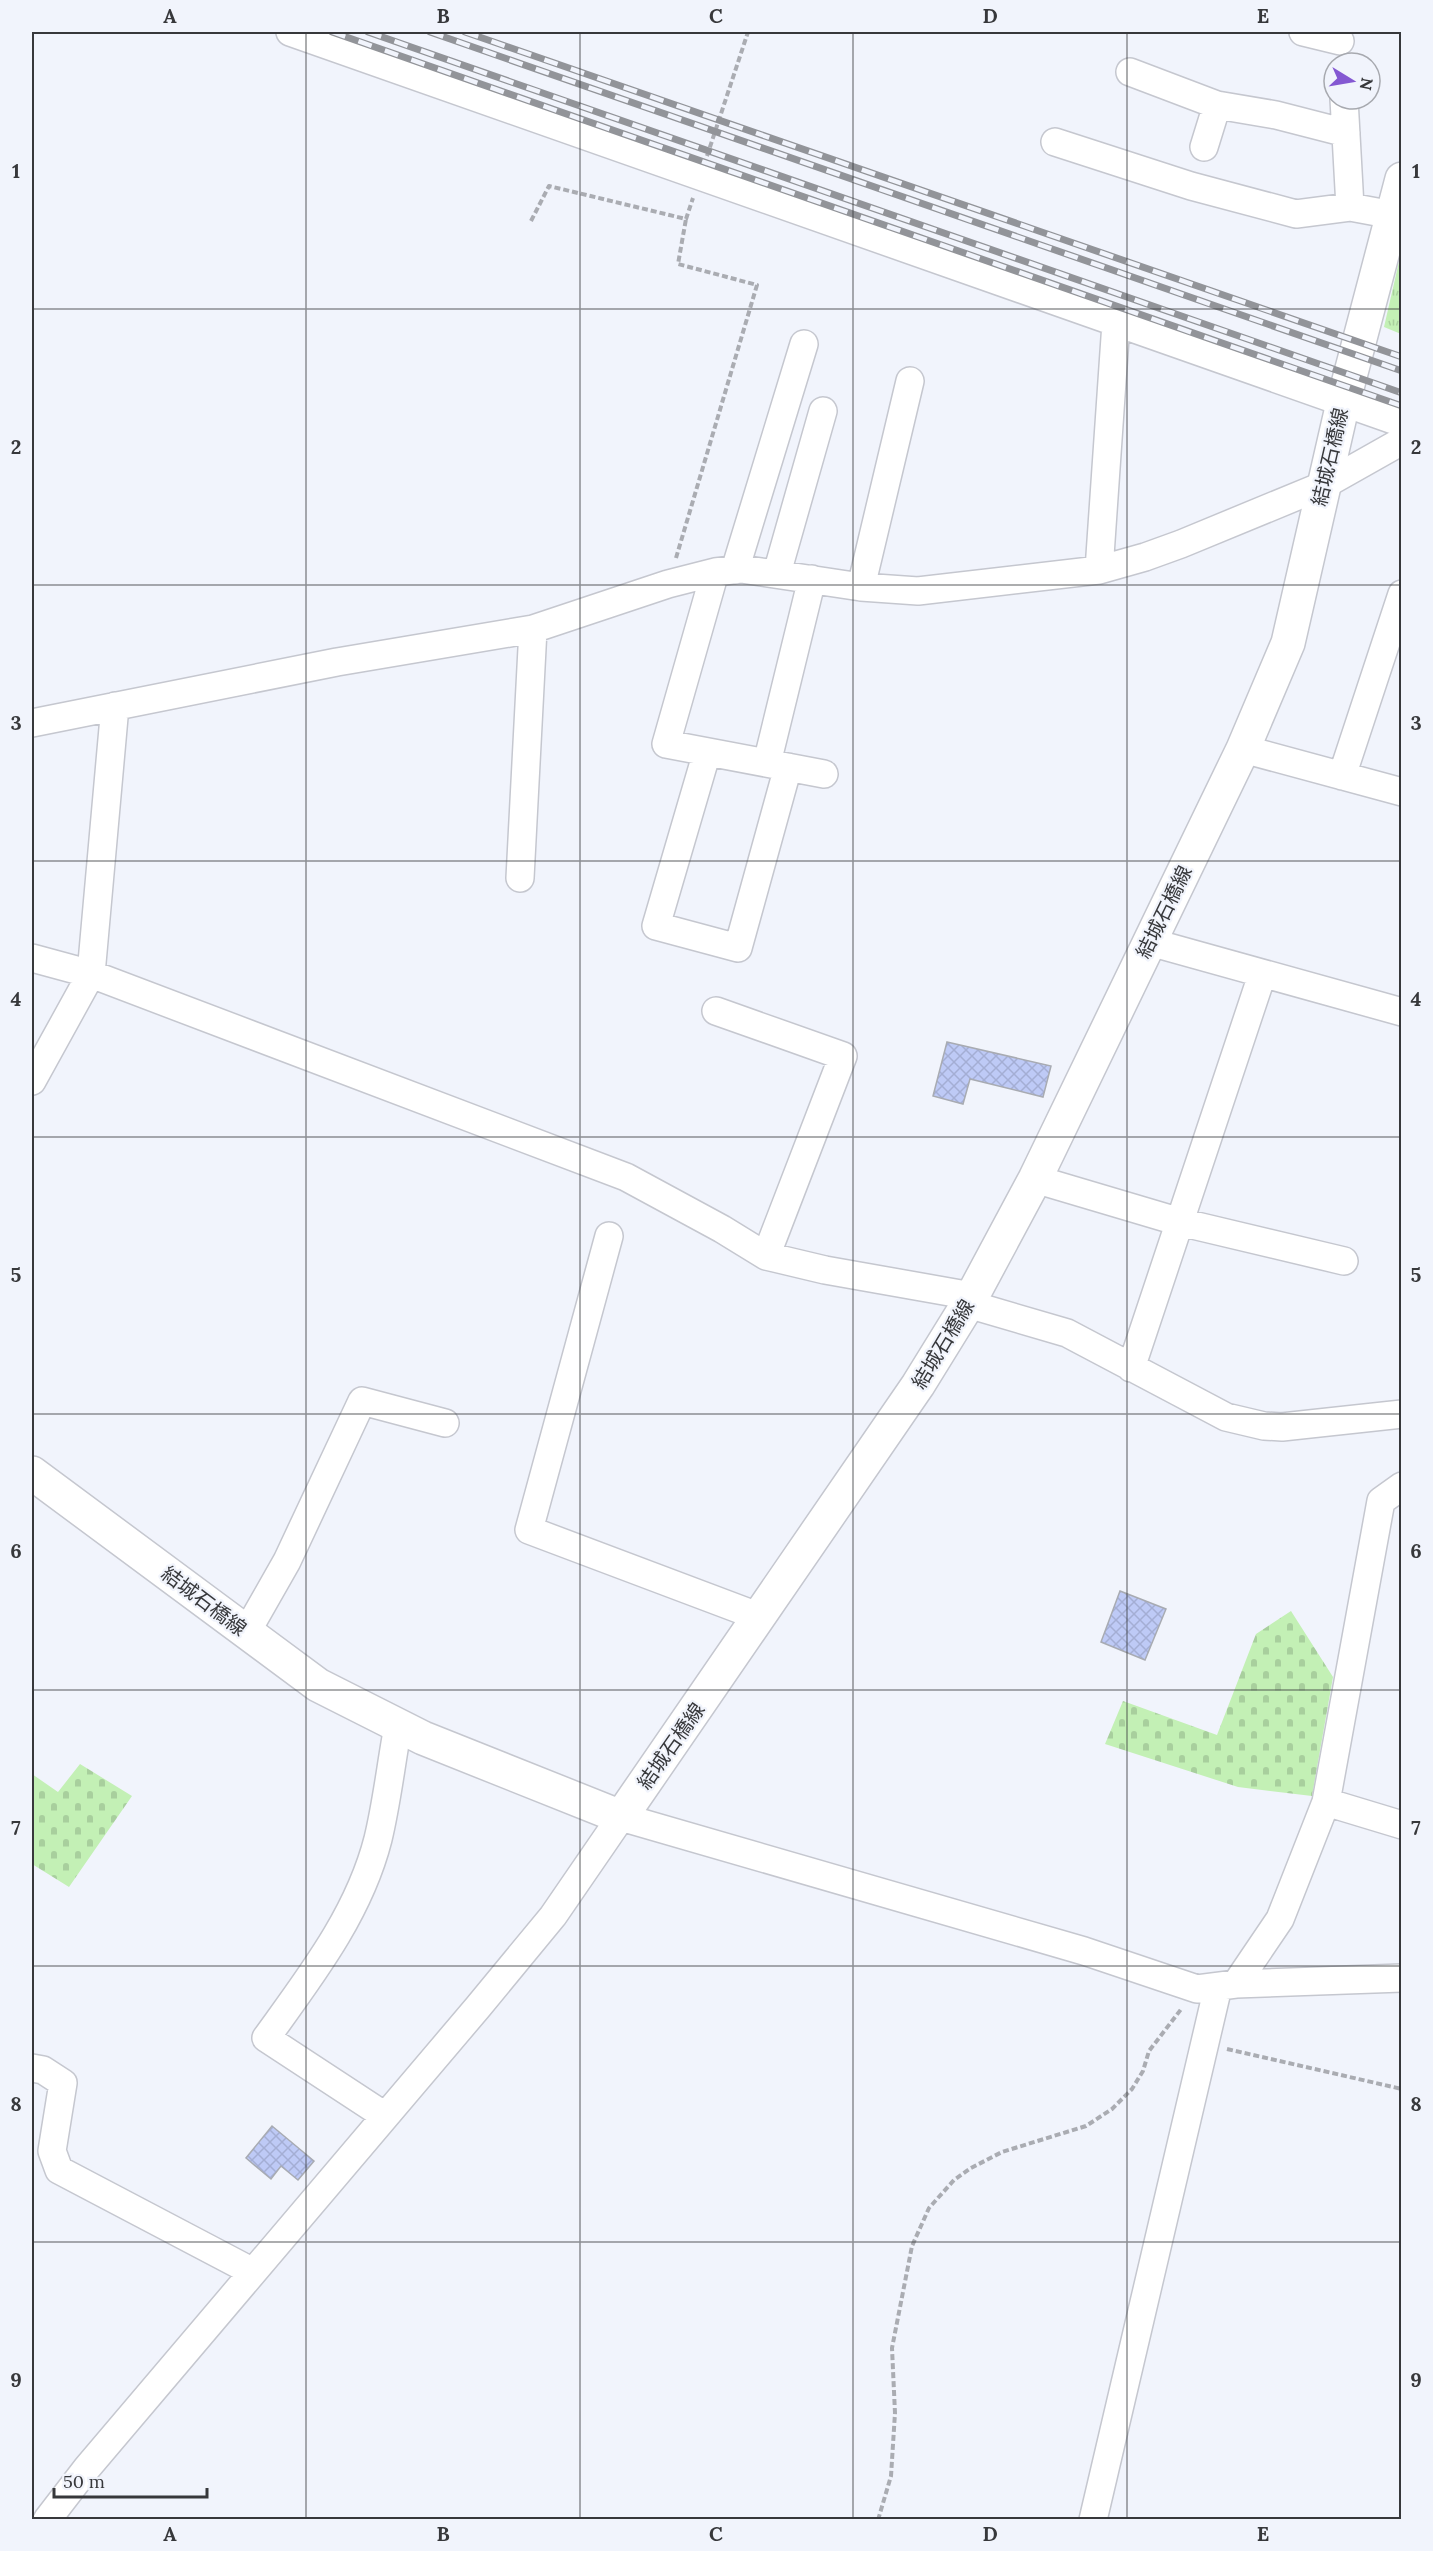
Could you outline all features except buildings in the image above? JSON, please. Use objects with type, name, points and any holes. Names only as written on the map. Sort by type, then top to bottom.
[{"type":"main road","name":"結城石橋線","points":[[32,1473],[318,1685],[398,1726],[497,1769],[621,1817],[918,1385],[970,1300],[1035,1179],[1243,748],[1288,643],[1343,403],[1395,223],[1401,179]]},
{"type":"street","points":[[290,32],[1401,423]]},
{"type":"street","points":[[1303,32],[1340,45]]},
{"type":"street","points":[[1130,72],[1217,105],[1276,115],[1346,133]]},
{"type":"street","points":[[1204,147],[1217,105]]},
{"type":"street","points":[[1345,111],[1350,207]]},
{"type":"street","points":[[1055,142],[1191,186],[1296,214],[1350,207],[1395,223]]},
{"type":"street","points":[[1099,570],[1116,323]]},
{"type":"street","points":[[804,344],[666,744],[824,774]]},
{"type":"street","points":[[861,587],[910,381]]},
{"type":"street","points":[[777,573],[823,411]]},
{"type":"street","points":[[32,723],[337,662],[533,630],[668,584],[725,571],[777,573],[861,587],[918,591],[1099,570],[1181,544],[1324,485],[1401,441]]},
{"type":"street","points":[[707,752],[656,926],[738,948],[777,765],[812,579]]},
{"type":"street","points":[[1342,776],[1401,594]]},
{"type":"street","points":[[520,878],[533,630]]},
{"type":"street","points":[[32,1081],[91,974],[115,706]]},
{"type":"street","points":[[1243,748],[1401,792]]},
{"type":"street","points":[[1150,942],[1401,1012]]},
{"type":"street","points":[[32,957],[91,974],[626,1177],[722,1229],[766,1256],[970,1300],[1067,1334],[1226,1417],[1264,1426],[1282,1427],[1401,1414]]},
{"type":"street","points":[[1131,1368],[1262,975]]},
{"type":"street","points":[[716,1011],[843,1056],[766,1256]]},
{"type":"street","points":[[1035,1179],[1180,1222],[1344,1261]]},
{"type":"street","points":[[609,1236],[529,1530],[760,1617]]},
{"type":"street","points":[[246,1633],[287,1561],[362,1401],[445,1423]]},
{"type":"street","points":[[1093,2520],[1217,1987],[1280,1920],[1326,1802],[1381,1501],[1401,1486]]},
{"type":"street","points":[[385,2116],[266,2038],[328,1953],[361,1888],[378,1840],[398,1726]]},
{"type":"street","points":[[1326,1802],[1401,1825]]},
{"type":"street","points":[[47,2520],[87,2468],[553,1916],[621,1817],[1084,1951],[1217,1987],[1401,1978]]},
{"type":"street","points":[[32,2068],[43,2070],[63,2083],[52,2151],[59,2170],[253,2272]]},
{"type":"path","points":[[668,584],[757,285],[678,264],[686,219]]},
{"type":"path","points":[[878,2520],[891,2476],[895,2413],[892,2349],[912,2246],[929,2208],[954,2180],[971,2168],[1002,2152],[1086,2126],[1112,2109],[1132,2090],[1143,2071],[1149,2051],[1217,1987]]},
{"type":"path","points":[[1205,2044],[1401,2089]]},
{"type":"green space","points":[[1402,253],[1401,334],[1384,327]]},
{"type":"green space","points":[[1291,1611],[1333,1677],[1312,1796],[1238,1787],[1105,1744],[1123,1701],[1217,1735],[1256,1634]]},
{"type":"green space","points":[[80,1764],[132,1796],[69,1887],[32,1864],[32,1774],[58,1792]]},
{"type":"railway","points":[[332,32],[1402,406]]},
{"type":"railway","points":[[368,32],[1402,393]]},
{"type":"railway","points":[[430,32],[1402,371]]},
{"type":"railway","points":[[465,32],[1402,357]]}]
